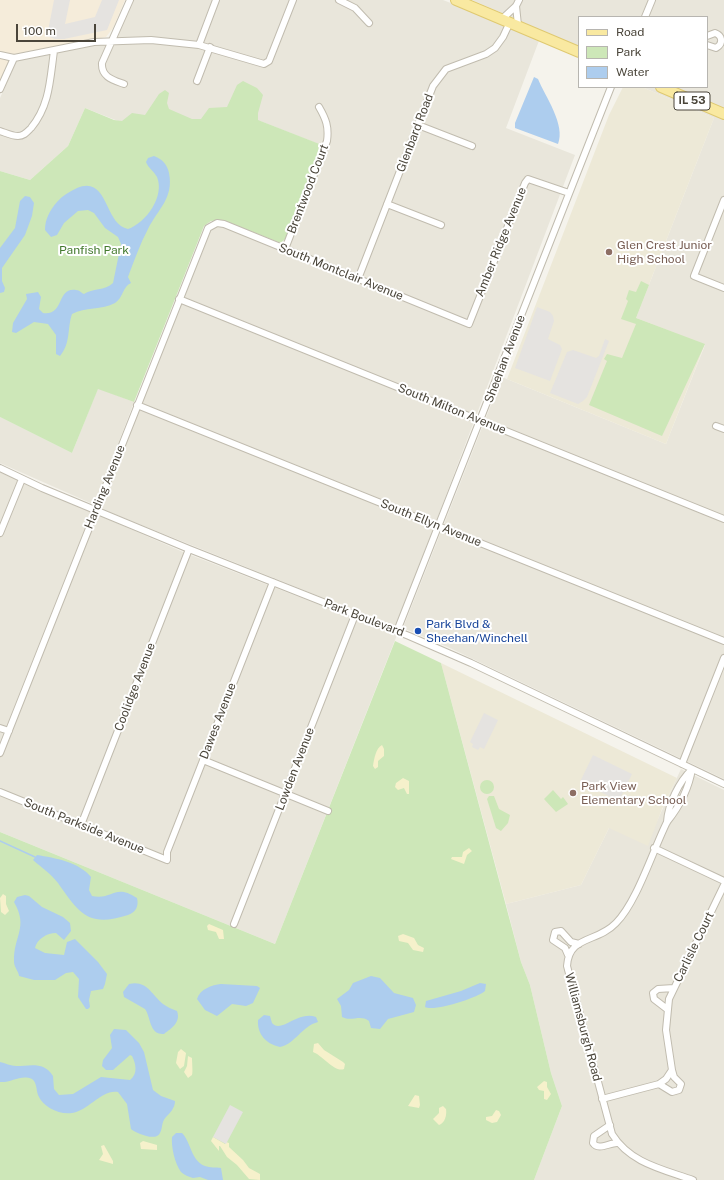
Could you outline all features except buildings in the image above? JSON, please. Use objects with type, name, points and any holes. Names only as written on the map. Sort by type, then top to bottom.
[{"type":"main road","points":[[456,0],[578,52]]},
{"type":"main road","name":"IL 53","points":[[663,88],[724,114]]},
{"type":"street","points":[[124,84],[110,78],[102,70],[102,63],[130,0]]},
{"type":"street","points":[[199,45],[216,0]]},
{"type":"street","points":[[0,55],[14,58],[111,40],[156,40],[199,45],[264,64],[268,61],[292,0]]},
{"type":"street","points":[[339,0],[355,8],[369,23]]},
{"type":"street","points":[[645,16],[652,0]]},
{"type":"street","name":"Glenbard Road","points":[[358,279],[433,86],[446,69],[486,54],[495,48],[503,37],[517,3]]},
{"type":"street","name":"Glenbard Road","points":[[510,22],[517,3]]},
{"type":"street","points":[[708,36],[715,33],[721,40],[720,45],[716,48],[708,46]]},
{"type":"street","points":[[197,81],[210,48]]},
{"type":"street","points":[[0,131],[21,136],[38,118],[49,93],[54,51]]},
{"type":"street","points":[[0,89],[14,58]]},
{"type":"street","name":"Sheehan Avenue","points":[[397,631],[440,526],[612,88]]},
{"type":"street","name":"Brentwood Court","points":[[285,249],[327,141],[328,130],[326,118],[320,107]]},
{"type":"street","points":[[418,125],[472,146]]},
{"type":"street","name":"Amber Ridge Avenue","points":[[469,324],[525,183],[528,179],[569,194]]},
{"type":"street","points":[[724,200],[694,276],[724,288]]},
{"type":"street","points":[[387,204],[441,225]]},
{"type":"street","name":"South Montclair Avenue","points":[[213,224],[224,224],[469,324]]},
{"type":"street","name":"Harding Avenue","points":[[0,753],[206,231],[213,224]]},
{"type":"street","name":"South Milton Avenue","points":[[179,299],[724,519]]},
{"type":"street","name":"South Ellyn Avenue","points":[[138,404],[724,642]]},
{"type":"street","points":[[716,426],[724,429]]},
{"type":"street","name":"Park Boulevard","points":[[0,468],[22,479],[189,549],[397,631],[472,663],[724,784]]},
{"type":"street","points":[[0,533],[22,479]]},
{"type":"street","name":"Coolidge Avenue","points":[[81,825],[189,549]]},
{"type":"street","name":"Dawes Avenue","points":[[167,860],[167,852],[273,582]]},
{"type":"street","name":"Lowden Avenue","points":[[234,924],[355,615]]},
{"type":"street","points":[[682,764],[724,658]]},
{"type":"street","points":[[0,728],[9,731]]},
{"type":"street","points":[[203,760],[328,812]]},
{"type":"street","name":"Williamsburgh Road","points":[[617,1143],[602,1099],[567,966],[568,955],[572,947],[603,934],[622,916],[650,861],[654,848],[667,822],[673,815],[690,781],[692,769]]},
{"type":"street","name":"South Parkside Avenue","points":[[0,792],[167,860]]},
{"type":"street","points":[[654,848],[724,881]]},
{"type":"street","name":"Carlisle Court","points":[[659,1084],[672,1092],[679,1090],[681,1084],[674,1077],[672,1070],[666,1030],[667,1010],[674,988],[724,884]]},
{"type":"street","name":"Williamsburgh Road","points":[[568,955],[565,948],[553,940],[555,932],[561,931],[571,942],[579,944]]},
{"type":"street","name":"Carlisle Court","points":[[667,1010],[654,999],[653,993],[658,989],[674,988]]},
{"type":"street","points":[[602,1099],[659,1084],[666,1079],[672,1070]]},
{"type":"street","points":[[610,1126],[594,1136],[592,1140],[593,1145],[599,1147],[610,1143],[617,1143],[635,1158],[693,1180]]},
{"type":"shaded area","points":[[0,0],[125,0],[113,28],[106,37],[14,55],[0,83]]},
{"type":"shaded area","points":[[54,0],[70,0],[65,24],[95,17],[102,0],[119,0],[107,30],[64,39],[55,39],[47,36]]},
{"type":"shaded area","points":[[134,0],[443,0],[540,38],[506,128],[575,155],[396,627],[99,508],[207,233],[215,227],[223,227],[274,247],[276,241],[282,242],[286,238],[321,145],[260,121],[118,121],[85,108],[68,146],[30,180],[0,171],[0,98],[19,55],[117,36]]},
{"type":"shaded area","points":[[472,0],[724,0],[724,779],[450,648],[403,628],[502,377],[666,444],[705,345],[636,318],[714,118],[644,88],[708,88],[708,16],[578,16],[578,47]]},
{"type":"shaded area","name":"Glen Crest Junior High School","points":[[622,88],[644,88],[714,118],[636,318],[705,344],[666,444],[507,379],[609,115]]},
{"type":"shaded area","points":[[537,307],[550,312],[553,316],[554,321],[548,339],[560,345],[562,349],[550,381],[515,368]]},
{"type":"shaded area","points":[[605,339],[609,341],[587,397],[583,401],[578,404],[550,393],[567,352],[573,350],[596,358],[599,356]]},
{"type":"shaded area","points":[[98,388],[134,402],[95,505],[0,463],[0,417],[72,453]]},
{"type":"shaded area","points":[[0,472],[183,552],[397,635],[275,944],[0,832]]},
{"type":"shaded area","name":"Park View Elementary School","points":[[441,663],[677,778],[662,809],[648,846],[609,828],[581,885],[506,904]]},
{"type":"shaded area","points":[[484,713],[498,720],[484,749],[480,747],[478,750],[472,747],[473,744],[470,742]]},
{"type":"shaded area","points":[[593,755],[632,774],[619,801],[580,782]]},
{"type":"shaded area","points":[[681,769],[724,790],[724,1180],[534,1180],[562,1106],[551,1073],[530,985],[521,962],[506,904],[581,885],[609,828],[657,821]]},
{"type":"shaded area","points":[[230,1105],[243,1112],[226,1144],[213,1137]]},
{"type":"green space","name":"Panfish Park","points":[[243,81],[257,88],[263,95],[258,113],[258,120],[322,145],[286,238],[282,242],[278,242],[223,220],[211,221],[204,226],[134,402],[98,389],[72,453],[0,417],[0,171],[30,180],[68,146],[85,108],[114,120],[122,121],[132,113],[145,115],[159,94],[165,90],[169,93],[167,103],[169,109],[192,119],[201,119],[209,108],[227,107],[237,85]]},
{"type":"green space","points":[[641,281],[649,285],[636,318],[705,344],[662,436],[589,405],[607,361],[604,359],[607,354],[622,358],[636,324],[621,319],[628,301],[626,299],[629,290],[636,292]]},
{"type":"green space","points":[[395,641],[441,663],[521,962],[530,985],[551,1073],[562,1106],[534,1180],[0,1180],[0,832],[275,944]]},
{"type":"green space","points":[[487,780],[492,782],[494,787],[492,792],[487,794],[482,792],[480,787],[482,782]]},
{"type":"green space","points":[[553,790],[561,799],[563,797],[568,804],[556,812],[544,799]]},
{"type":"green space","points":[[489,796],[494,796],[499,809],[510,815],[508,823],[501,831],[496,828],[487,799]]},
{"type":"sand","points":[[382,745],[384,749],[384,756],[378,761],[378,767],[375,769],[373,766],[375,757],[378,749]]},
{"type":"sand","points":[[403,778],[409,781],[409,794],[407,794],[404,788],[398,790],[395,787],[396,783]]},
{"type":"sand","points":[[469,848],[472,851],[467,855],[464,864],[451,859],[452,857],[462,857],[463,852]]},
{"type":"sand","points":[[3,894],[6,896],[6,904],[9,911],[5,915],[1,912],[0,898]]},
{"type":"sand","points":[[209,924],[223,930],[224,939],[219,939],[216,932],[208,930],[207,926]]},
{"type":"sand","points":[[403,934],[414,938],[418,945],[424,948],[423,952],[413,950],[408,943],[399,941],[398,936]]},
{"type":"sand","points":[[318,1043],[324,1050],[345,1064],[344,1069],[340,1070],[313,1052],[314,1044]]},
{"type":"sand","points":[[181,1049],[186,1053],[184,1066],[180,1069],[176,1063],[178,1052]]},
{"type":"sand","points":[[188,1056],[192,1058],[192,1075],[188,1078],[184,1072],[187,1066]]},
{"type":"sand","points":[[544,1081],[547,1082],[547,1087],[551,1094],[547,1100],[544,1099],[544,1091],[539,1090],[537,1087]]},
{"type":"sand","points":[[415,1095],[419,1096],[419,1108],[408,1106]]},
{"type":"sand","points":[[443,1106],[446,1109],[446,1116],[444,1121],[439,1125],[433,1119],[439,1113],[439,1108]]},
{"type":"sand","points":[[496,1110],[499,1111],[501,1115],[497,1122],[492,1123],[486,1120],[486,1117],[492,1116]]},
{"type":"sand","points":[[213,1137],[225,1144],[226,1142],[229,1143],[229,1147],[249,1168],[260,1174],[260,1180],[249,1179],[237,1165],[227,1157],[220,1146],[219,1151],[211,1141]]},
{"type":"sand","points":[[143,1141],[157,1145],[157,1150],[141,1149],[140,1143]]},
{"type":"sand","points":[[104,1145],[113,1161],[113,1164],[99,1160],[103,1154],[101,1146]]},
{"type":"water","points":[[534,77],[538,79],[554,111],[560,136],[558,144],[515,128],[515,123]]},
{"type":"water","points":[[154,156],[162,160],[167,167],[170,182],[169,189],[164,203],[148,229],[137,253],[128,277],[131,283],[126,287],[118,301],[110,305],[82,310],[72,314],[66,346],[60,356],[56,354],[56,335],[48,324],[34,322],[16,333],[12,332],[13,323],[27,299],[26,294],[38,292],[41,297],[39,309],[43,313],[50,313],[55,310],[66,293],[70,290],[77,290],[84,294],[110,286],[113,283],[121,244],[118,237],[105,228],[94,213],[88,210],[78,211],[64,223],[57,235],[51,237],[45,230],[47,218],[52,208],[61,198],[77,188],[87,186],[95,188],[101,194],[114,219],[120,226],[128,229],[135,226],[147,215],[156,200],[159,184],[157,177],[146,162],[148,158]]},
{"type":"water","points":[[25,196],[30,197],[34,203],[32,216],[25,235],[2,268],[2,281],[5,288],[4,292],[0,293],[0,248],[15,228],[20,201]]},
{"type":"water","points":[[37,855],[73,864],[86,872],[91,877],[89,890],[92,896],[99,897],[123,892],[137,898],[138,904],[136,908],[131,914],[114,919],[103,920],[86,915],[72,902],[58,883],[33,860]]},
{"type":"water","points":[[25,895],[29,896],[42,907],[63,917],[70,923],[71,931],[64,940],[56,933],[49,934],[40,939],[35,948],[45,953],[64,955],[67,942],[75,939],[98,962],[107,974],[103,989],[91,991],[89,1000],[90,1007],[88,1009],[86,1009],[78,997],[79,979],[73,972],[66,973],[55,980],[34,980],[19,976],[14,962],[14,953],[19,932],[20,919],[14,902],[17,897]]},
{"type":"water","points":[[371,976],[380,978],[394,993],[413,998],[416,1005],[414,1012],[388,1019],[380,1029],[371,1028],[369,1021],[366,1019],[349,1019],[342,1017],[341,1006],[337,999],[349,990],[353,983]]},
{"type":"water","points":[[135,983],[145,986],[163,1004],[177,1011],[177,1022],[173,1027],[164,1034],[159,1034],[156,1032],[151,1025],[145,1009],[124,997],[123,992],[129,984]]},
{"type":"water","points":[[480,983],[486,984],[485,991],[474,997],[455,1004],[437,1008],[425,1007],[426,1001],[461,991]]},
{"type":"water","points":[[214,985],[257,986],[260,988],[253,1003],[246,1006],[232,1004],[217,1016],[205,1010],[197,999],[204,990]]},
{"type":"water","points":[[264,1015],[270,1016],[272,1023],[276,1026],[309,1016],[316,1017],[318,1022],[307,1027],[290,1042],[280,1047],[275,1046],[263,1038],[259,1030],[258,1020]]},
{"type":"water","points":[[114,1029],[126,1030],[139,1043],[144,1052],[153,1090],[161,1096],[175,1101],[171,1112],[164,1119],[158,1136],[146,1136],[131,1129],[127,1104],[118,1092],[106,1094],[78,1111],[72,1113],[62,1113],[52,1109],[40,1099],[36,1084],[32,1079],[20,1078],[0,1082],[0,1062],[14,1066],[36,1065],[45,1068],[53,1076],[54,1089],[59,1095],[73,1094],[101,1077],[130,1080],[133,1078],[136,1069],[132,1056],[130,1055],[113,1070],[106,1070],[102,1066],[103,1060],[112,1048],[110,1035]]},
{"type":"water","points":[[176,1133],[182,1133],[200,1164],[207,1167],[221,1168],[223,1180],[208,1180],[200,1177],[193,1178],[181,1172],[175,1160],[172,1146],[172,1137]]},
{"type":"waterway","points":[[0,841],[35,857]]},
{"type":"place","name":"Glen Crest Junior High School","points":[[609,252]]},
{"type":"place","name":"Park Blvd & Sheehan/Winchell","points":[[418,631]]},
{"type":"place","name":"Park View Elementary School","points":[[573,793]]}]
